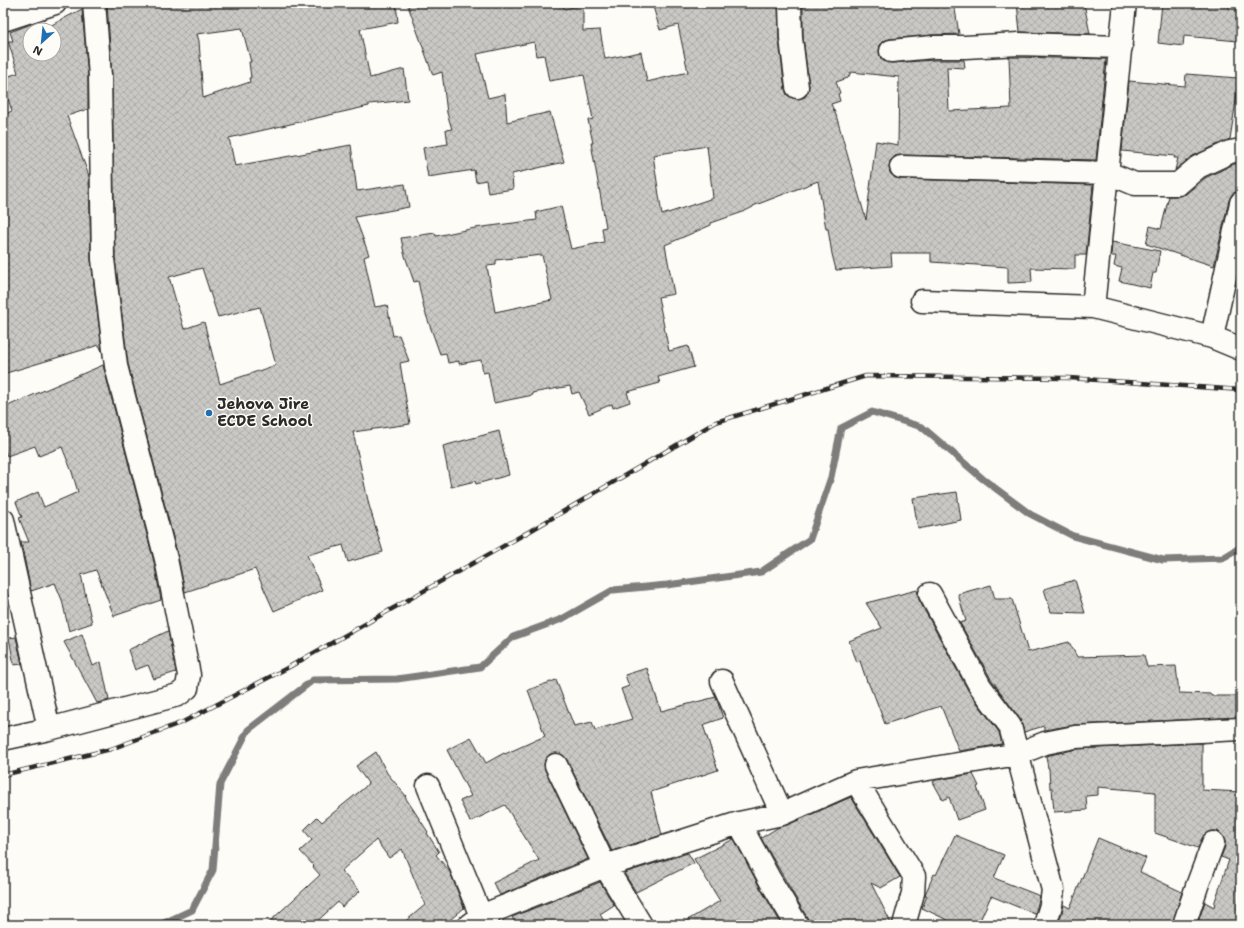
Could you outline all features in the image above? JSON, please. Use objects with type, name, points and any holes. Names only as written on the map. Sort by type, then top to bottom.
[{"type":"street","points":[[3,20],[55,3]]},
{"type":"street","points":[[3,738],[49,730],[178,695],[187,688],[189,676],[166,559],[116,366],[103,259],[100,76],[94,3]]},
{"type":"street","points":[[790,3],[791,38],[797,87]]},
{"type":"street","points":[[1093,307],[1126,3]]},
{"type":"street","points":[[891,51],[933,47],[965,48],[1019,44],[1121,47]]},
{"type":"street","points":[[900,167],[1108,173],[1135,184],[1178,184],[1198,167],[1230,152],[1241,150]]},
{"type":"street","points":[[1212,337],[1241,203]]},
{"type":"street","points":[[922,301],[1093,307],[1212,337],[1241,349]]},
{"type":"street","points":[[3,520],[49,730]]},
{"type":"street","points":[[930,594],[980,686],[1010,726],[1053,890],[1051,905],[1044,925]]},
{"type":"street","points":[[722,681],[782,814]]},
{"type":"street","points":[[428,786],[479,922],[605,866],[739,823],[782,814],[856,781],[1018,754],[1045,743],[1075,737],[1241,729]]},
{"type":"street","points":[[556,765],[605,866],[641,925]]},
{"type":"street","points":[[856,781],[914,876],[913,893],[904,925]]},
{"type":"street","points":[[739,823],[770,880],[797,925]]},
{"type":"street","points":[[1184,925],[1213,843]]},
{"type":"building","points":[[107,3],[396,3],[398,22],[360,29],[370,78],[404,69],[408,100],[369,104],[369,106],[229,138],[235,166],[351,145],[357,191],[405,184],[409,207],[355,217],[369,255],[364,257],[375,307],[387,305],[393,336],[399,335],[409,361],[400,363],[410,424],[353,432],[369,505],[383,552],[348,562],[343,545],[307,555],[322,590],[274,611],[255,569],[185,592],[178,556],[128,364],[115,258],[112,76]],"holes":[[[242,28],[251,62],[249,62],[250,82],[203,98],[199,41],[197,34]],[[202,268],[218,317],[260,307],[276,365],[220,384],[204,322],[184,329],[169,277]]]},
{"type":"building","points":[[407,3],[563,3],[564,9],[583,5],[583,31],[600,30],[605,59],[641,52],[647,82],[688,72],[678,25],[660,30],[652,3],[778,3],[779,40],[785,89],[787,95],[798,99],[805,97],[809,86],[803,37],[803,3],[954,3],[959,34],[889,39],[880,45],[879,52],[881,59],[885,62],[892,63],[934,60],[964,60],[965,68],[947,67],[949,111],[1011,108],[1009,57],[1106,59],[1096,160],[901,155],[895,156],[890,161],[890,173],[895,178],[901,179],[1093,185],[1086,255],[1075,255],[1075,269],[1031,268],[1032,282],[1008,283],[1008,267],[931,262],[931,253],[891,253],[892,266],[836,270],[828,229],[826,229],[818,181],[753,206],[743,212],[711,223],[711,225],[665,245],[674,294],[658,297],[669,351],[688,346],[694,367],[658,377],[660,383],[627,392],[630,402],[613,408],[612,404],[589,414],[579,392],[572,394],[570,386],[532,393],[533,395],[494,403],[488,372],[483,373],[481,360],[459,364],[459,361],[448,363],[446,353],[440,354],[424,309],[418,281],[414,282],[404,253],[401,238],[435,233],[436,236],[475,228],[537,220],[536,212],[561,206],[571,249],[604,242],[602,228],[606,227],[588,120],[593,119],[584,75],[549,81],[544,55],[536,56],[534,42],[477,54],[488,98],[505,94],[507,122],[550,112],[564,162],[512,174],[513,189],[488,193],[486,180],[476,182],[474,170],[428,177],[423,148],[448,144],[446,130],[452,129],[447,113],[442,72],[433,75]],"holes":[[[851,72],[899,77],[898,145],[876,141],[866,220],[836,115],[831,104],[840,101],[838,94],[840,93],[836,82],[848,78]],[[707,146],[713,198],[662,215],[653,155]],[[542,255],[552,300],[495,312],[487,266],[496,265],[496,260]]]},
{"type":"building","points":[[1017,3],[1084,3],[1090,34],[1020,32]]},
{"type":"building","points":[[1162,3],[1229,3],[1229,9],[1239,10],[1238,41],[1184,36],[1183,46],[1158,43]]},
{"type":"building","points":[[82,9],[88,77],[88,109],[67,116],[89,176],[91,260],[102,351],[99,345],[3,374],[3,252],[7,250],[3,237],[3,115],[12,111],[3,83],[3,78],[18,73],[8,41],[13,41],[10,32],[22,27],[22,62],[62,62],[62,22],[57,22]]},
{"type":"building","points":[[1186,74],[1238,78],[1230,139],[1193,156],[1175,170],[1178,158],[1174,158],[1175,156],[1122,151],[1129,81],[1185,86]]},
{"type":"building","points":[[1241,163],[1241,191],[1237,191],[1232,194],[1229,200],[1214,266],[1146,244],[1150,226],[1161,229],[1169,196],[1186,194],[1205,178],[1234,164]]},
{"type":"building","points":[[1112,242],[1160,251],[1156,273],[1153,273],[1150,288],[1119,281],[1122,268],[1114,266],[1116,256],[1111,256]]},
{"type":"building","points":[[103,365],[154,562],[161,600],[114,616],[96,570],[81,575],[92,623],[69,631],[62,600],[55,583],[31,591],[21,542],[29,542],[19,518],[22,517],[16,502],[38,492],[44,507],[78,492],[62,447],[39,456],[35,446],[7,456],[3,445],[3,408]]},
{"type":"building","points":[[499,431],[509,475],[476,484],[475,481],[451,487],[443,446]]},
{"type":"building","points":[[957,492],[961,520],[918,529],[913,498]]},
{"type":"building","points":[[3,578],[8,602],[3,605]]},
{"type":"building","points":[[1075,580],[1085,613],[1051,612],[1044,589]]},
{"type":"building","points":[[991,585],[995,599],[1012,599],[1028,652],[1069,642],[1077,657],[1144,655],[1147,667],[1176,666],[1179,693],[1211,694],[1211,696],[1241,696],[1241,717],[1074,725],[1044,730],[1044,726],[1024,732],[1020,719],[991,679],[960,623],[966,621],[958,594]]},
{"type":"building","points":[[917,590],[919,600],[969,692],[999,732],[1002,744],[959,751],[941,706],[885,724],[873,692],[867,682],[860,661],[857,662],[849,641],[882,628],[866,603]]},
{"type":"building","points":[[168,631],[176,672],[154,679],[148,665],[135,670],[128,650]]},
{"type":"building","points":[[82,634],[93,666],[101,662],[109,700],[97,703],[64,642]]},
{"type":"building","points":[[16,637],[22,664],[14,665],[9,638]]},
{"type":"building","points":[[647,668],[661,711],[716,697],[723,718],[703,725],[718,770],[651,792],[662,835],[612,851],[567,760],[563,755],[557,753],[550,754],[546,758],[544,764],[545,770],[588,859],[500,895],[493,883],[539,860],[505,805],[470,822],[460,801],[471,796],[447,750],[471,737],[486,763],[504,753],[505,754],[545,736],[528,690],[556,680],[574,726],[592,722],[595,730],[632,719],[621,689],[629,686],[625,675]]},
{"type":"building","points":[[1202,743],[1202,790],[1241,792],[1241,925],[1197,925],[1205,902],[1214,907],[1229,860],[1221,857],[1225,847],[1225,841],[1218,831],[1211,831],[1205,834],[1198,848],[1155,833],[1155,792],[1098,787],[1098,795],[1086,796],[1087,810],[1054,812],[1052,788],[1050,788],[1049,768],[1046,756],[1077,749]]},
{"type":"building","points":[[376,752],[387,773],[406,796],[405,797],[428,832],[427,833],[439,852],[436,855],[450,872],[464,908],[444,925],[401,925],[425,905],[402,849],[389,858],[376,840],[341,871],[360,891],[342,907],[338,902],[313,925],[266,925],[320,875],[300,851],[312,840],[304,830],[317,817],[322,822],[365,787],[368,783],[356,766]]},
{"type":"building","points":[[973,774],[979,786],[977,787],[985,810],[957,820],[949,797],[943,800],[933,782],[936,780]]},
{"type":"building","points":[[851,797],[900,877],[881,888],[871,883],[892,925],[809,925],[808,919],[761,838],[779,827],[787,825]]},
{"type":"building","points":[[955,835],[1004,855],[994,878],[1040,896],[1035,914],[991,896],[978,925],[958,925],[922,908],[927,896],[925,895],[926,892],[934,874],[936,875]]},
{"type":"building","points":[[1098,838],[1146,858],[1140,872],[1182,892],[1172,925],[1063,925],[1059,923],[1064,905],[1070,908]]},
{"type":"building","points":[[734,839],[782,925],[679,925],[720,901],[694,859]]},
{"type":"building","points":[[688,853],[694,863],[636,892],[624,873]]},
{"type":"building","points":[[600,882],[614,905],[600,914],[606,925],[516,925],[512,917]]},
{"type":"waterway","points":[[160,925],[192,910],[213,870],[220,784],[248,730],[313,680],[397,679],[480,667],[513,637],[562,619],[613,590],[667,585],[761,572],[810,539],[831,477],[841,428],[872,412],[922,427],[983,479],[1030,514],[1073,536],[1163,560],[1223,558],[1241,547]]},
{"type":"waterway","points":[[3,922],[22,925]]},
{"type":"railway","points":[[3,775],[111,749],[183,722],[289,667],[530,531],[716,422],[866,376],[1069,378],[1241,390]]},
{"type":"place","name":"Jehova Jire ECDE School","points":[[209,413]]}]
